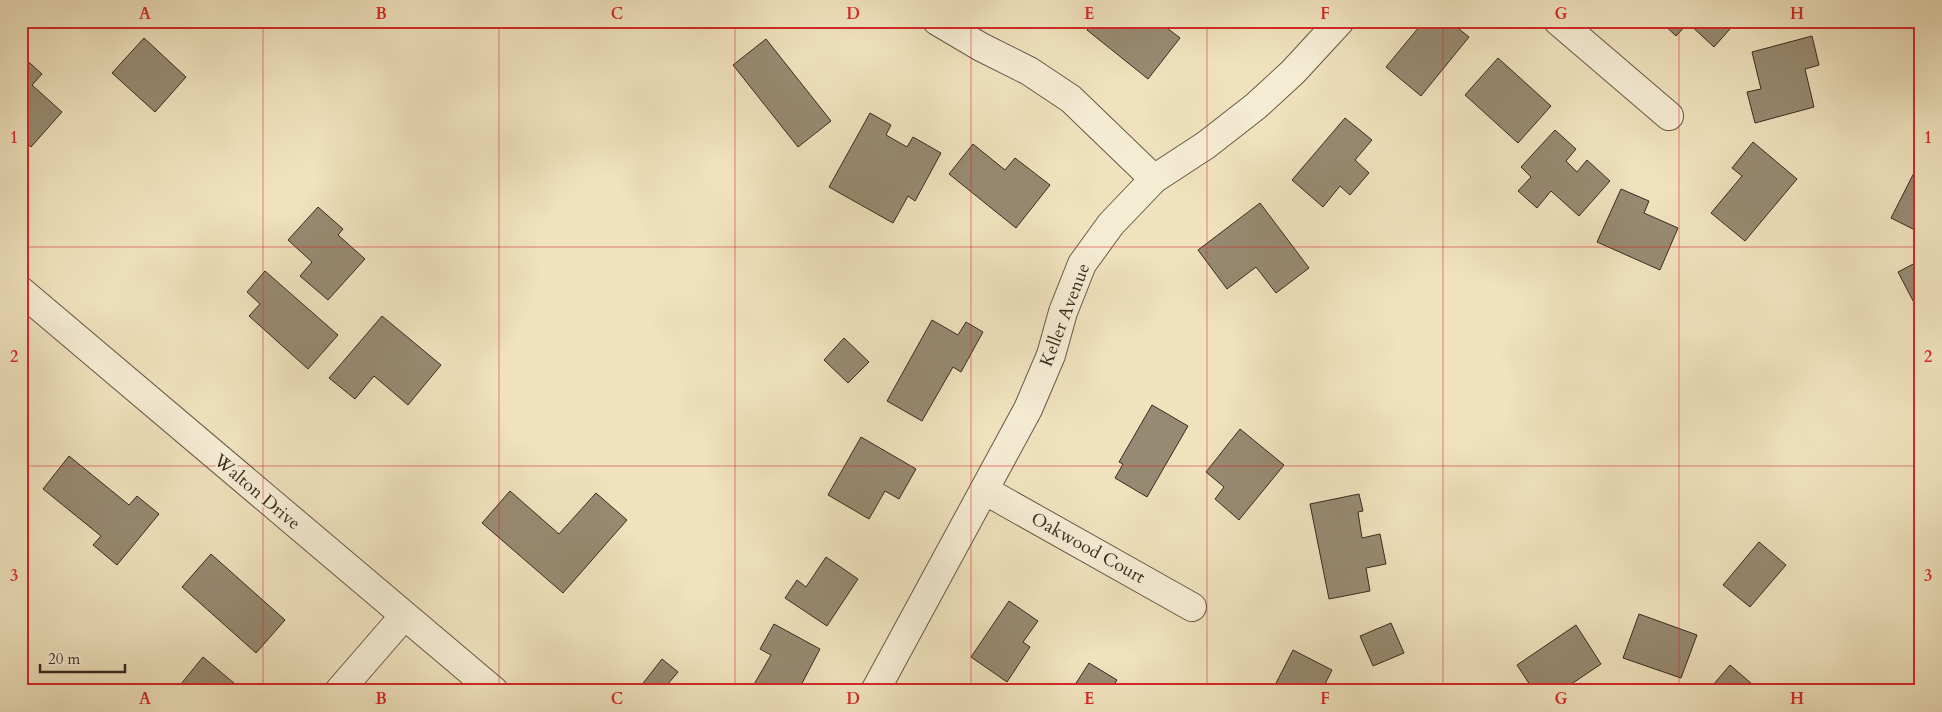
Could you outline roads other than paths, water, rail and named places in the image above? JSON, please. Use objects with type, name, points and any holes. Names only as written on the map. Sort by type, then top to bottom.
[{"type":"street","points":[[937,21],[981,47],[1029,71],[1071,99],[1154,179]]},
{"type":"street","name":"Keller Avenue","points":[[875,691],[1028,409],[1050,354],[1062,312],[1082,264],[1111,224],[1154,179],[1206,144],[1256,106],[1293,72],[1340,21]]},
{"type":"street","points":[[1558,21],[1669,116]]},
{"type":"street","name":"Walton Drive","points":[[21,291],[494,691]]},
{"type":"street","name":"Oakwood Court","points":[[984,490],[1192,607]]},
{"type":"street","points":[[339,691],[404,616]]}]
